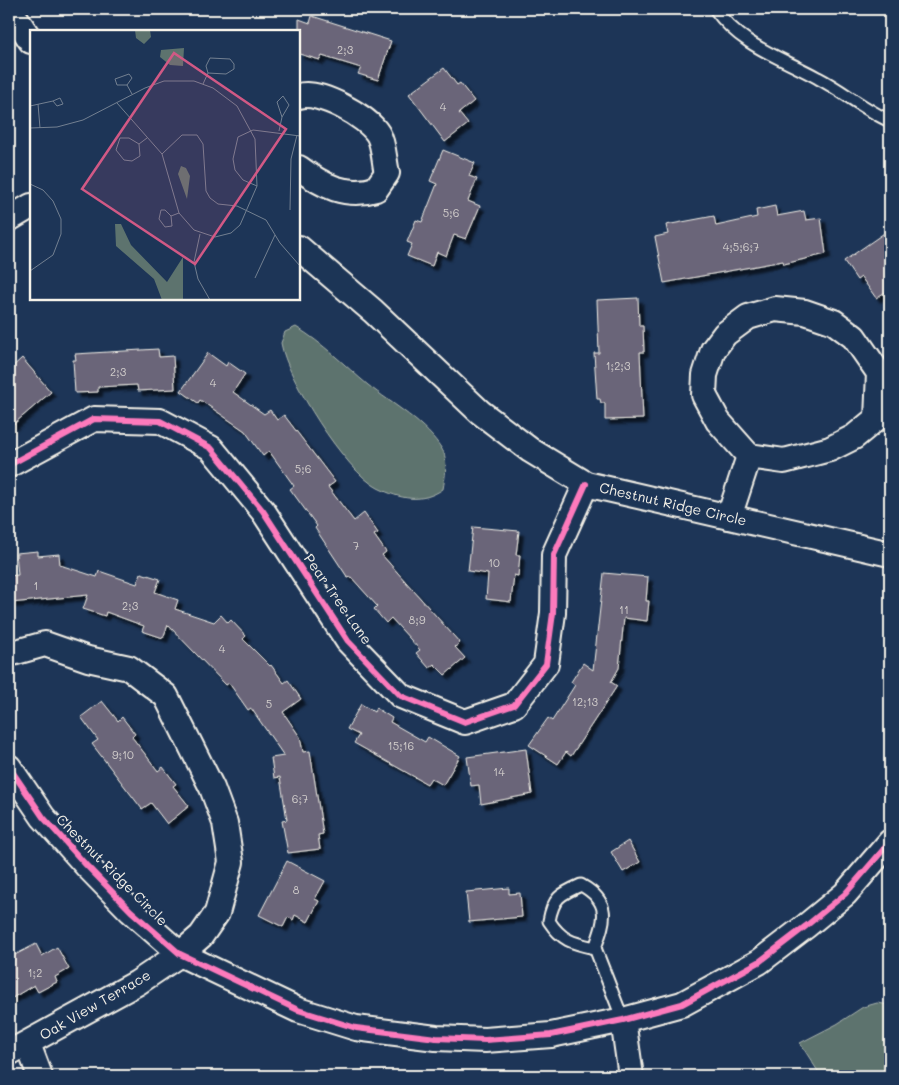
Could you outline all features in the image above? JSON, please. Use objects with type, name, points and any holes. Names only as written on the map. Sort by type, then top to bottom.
[{"type":"street","points":[[10,9],[30,39]]},
{"type":"street","points":[[300,96],[322,97],[365,120],[378,135],[387,173],[376,189],[364,193],[352,193],[328,188],[303,179]]},
{"type":"street","points":[[9,219],[30,207]]},
{"type":"street","name":"Chestnut Ridge Circle","points":[[300,249],[373,312],[480,412],[530,450],[586,484],[890,554]]},
{"type":"street","points":[[775,309],[815,315],[834,322],[854,337],[879,373],[877,418],[854,437],[830,449],[784,461],[749,456],[718,420],[704,395],[705,375],[713,350],[725,334],[748,317],[775,309]]},
{"type":"street","name":"Pear Tree Lane","points":[[9,465],[94,419],[160,421],[211,448],[263,511],[348,641],[401,696],[465,722],[514,705],[546,664],[552,613],[554,555],[586,484]]},
{"type":"street","points":[[729,517],[749,456]]},
{"type":"street","name":"Oak View Terrace","points":[[9,654],[45,644],[88,659],[129,668],[166,696],[212,788],[225,823],[231,854],[226,884],[217,912],[201,936],[180,954],[137,983],[18,1048]]},
{"type":"street","name":"Chestnut Ridge Circle","points":[[9,767],[43,817],[86,865],[131,911],[180,954],[298,1010],[356,1028],[436,1038],[486,1040],[551,1035],[622,1020],[682,1004],[759,962],[845,894],[890,842]]},
{"type":"street","points":[[622,1020],[631,1076]]},
{"type":"street","points":[[18,1048],[40,1076]]},
{"type":"lane","points":[[715,9],[722,19],[749,43],[819,78],[890,121]]},
{"type":"lane","points":[[595,948],[574,943],[558,935],[549,922],[552,905],[564,892],[581,885],[593,892],[604,908],[603,923],[595,948],[622,1020]]},
{"type":"green space","points":[[296,327],[324,347],[368,385],[419,423],[428,432],[445,455],[446,470],[443,489],[427,497],[419,498],[394,495],[378,488],[350,463],[319,423],[294,378],[286,359],[281,343],[285,332]]},
{"type":"green space","points":[[877,1003],[890,1005],[890,1076],[821,1076],[800,1043],[837,1024],[863,1007]]},
{"type":"building","points":[[312,16],[391,41],[378,80],[358,74],[361,68],[322,56],[320,60],[300,54],[299,19],[310,23]]},
{"type":"building","points":[[444,68],[457,85],[460,83],[474,101],[459,113],[468,124],[445,142],[409,94]]},
{"type":"building","points":[[443,150],[475,163],[469,176],[477,179],[468,201],[480,206],[466,239],[454,235],[446,256],[437,252],[432,266],[407,256],[412,244],[407,242],[416,220],[422,222],[437,184],[430,181]]},
{"type":"building","points":[[775,206],[777,216],[804,211],[806,220],[821,218],[826,254],[784,264],[783,261],[664,283],[655,237],[668,234],[666,225],[714,216],[716,226],[757,217],[756,210]]},
{"type":"building","points":[[890,229],[890,289],[876,298],[861,277],[857,280],[844,261]]},
{"type":"building","points":[[638,298],[639,326],[643,326],[644,352],[640,352],[643,419],[605,420],[605,403],[601,403],[600,399],[597,399],[594,353],[599,353],[597,300]]},
{"type":"building","points":[[158,349],[159,357],[173,356],[175,389],[138,391],[137,385],[98,387],[98,392],[75,393],[73,360],[76,360],[75,354]]},
{"type":"building","points":[[208,353],[226,366],[228,362],[245,374],[233,392],[264,414],[270,410],[277,420],[284,415],[335,482],[328,487],[354,521],[364,513],[378,533],[374,535],[386,552],[382,555],[460,643],[455,647],[465,658],[445,675],[434,664],[429,668],[416,653],[420,650],[391,618],[386,623],[374,609],[377,606],[351,577],[348,578],[315,528],[317,526],[290,489],[294,486],[269,451],[263,456],[245,431],[200,400],[198,403],[181,391]]},
{"type":"building","points":[[22,358],[51,392],[9,428],[9,370]]},
{"type":"building","points":[[473,527],[519,531],[516,555],[520,555],[518,576],[514,575],[511,602],[486,599],[488,574],[468,571]]},
{"type":"building","points":[[38,551],[38,556],[59,554],[60,565],[97,577],[99,571],[137,584],[141,573],[160,579],[155,592],[178,600],[175,609],[214,622],[221,615],[228,623],[231,620],[246,636],[243,639],[271,665],[284,683],[288,680],[301,699],[283,712],[300,737],[303,752],[310,751],[323,834],[318,835],[320,849],[288,853],[282,821],[287,820],[280,777],[274,778],[271,758],[284,756],[251,708],[248,710],[229,683],[226,685],[168,625],[163,638],[142,631],[144,626],[106,612],[105,616],[83,609],[88,595],[11,603],[9,576],[18,575],[16,553]]},
{"type":"building","points":[[604,573],[648,577],[646,601],[649,601],[647,621],[624,618],[619,668],[611,682],[617,686],[571,756],[566,752],[558,764],[529,745],[548,718],[552,721],[575,685],[571,682],[583,663],[593,670]]},
{"type":"building","points":[[102,701],[118,721],[122,717],[135,734],[132,737],[158,771],[163,767],[176,784],[173,786],[189,806],[167,824],[151,803],[142,809],[92,744],[98,740],[81,717]]},
{"type":"building","points":[[361,704],[374,712],[376,708],[392,718],[390,722],[425,742],[428,737],[460,756],[443,785],[431,778],[427,784],[354,743],[359,735],[347,729]]},
{"type":"building","points":[[526,749],[532,794],[481,804],[479,785],[471,786],[467,757]]},
{"type":"building","points":[[628,841],[640,862],[623,872],[611,852]]},
{"type":"building","points":[[287,861],[325,881],[315,899],[319,901],[308,922],[295,915],[293,920],[288,917],[283,927],[259,915]]},
{"type":"building","points":[[509,888],[509,894],[520,893],[522,917],[469,922],[466,892]]},
{"type":"building","points":[[36,944],[42,956],[57,947],[69,969],[55,977],[57,982],[38,992],[34,985],[9,1000],[9,958]]},
{"type":"cycle path","points":[[9,465],[94,419],[160,421],[211,448],[263,511],[348,641],[401,696],[465,722],[514,705],[546,664],[553,613],[554,555],[586,484]]},
{"type":"cycle path","points":[[9,767],[43,817],[86,865],[131,911],[180,954],[298,1010],[356,1028],[436,1038],[485,1040],[551,1035],[623,1020],[682,1004],[759,962],[806,926],[845,894],[890,842]]}]
